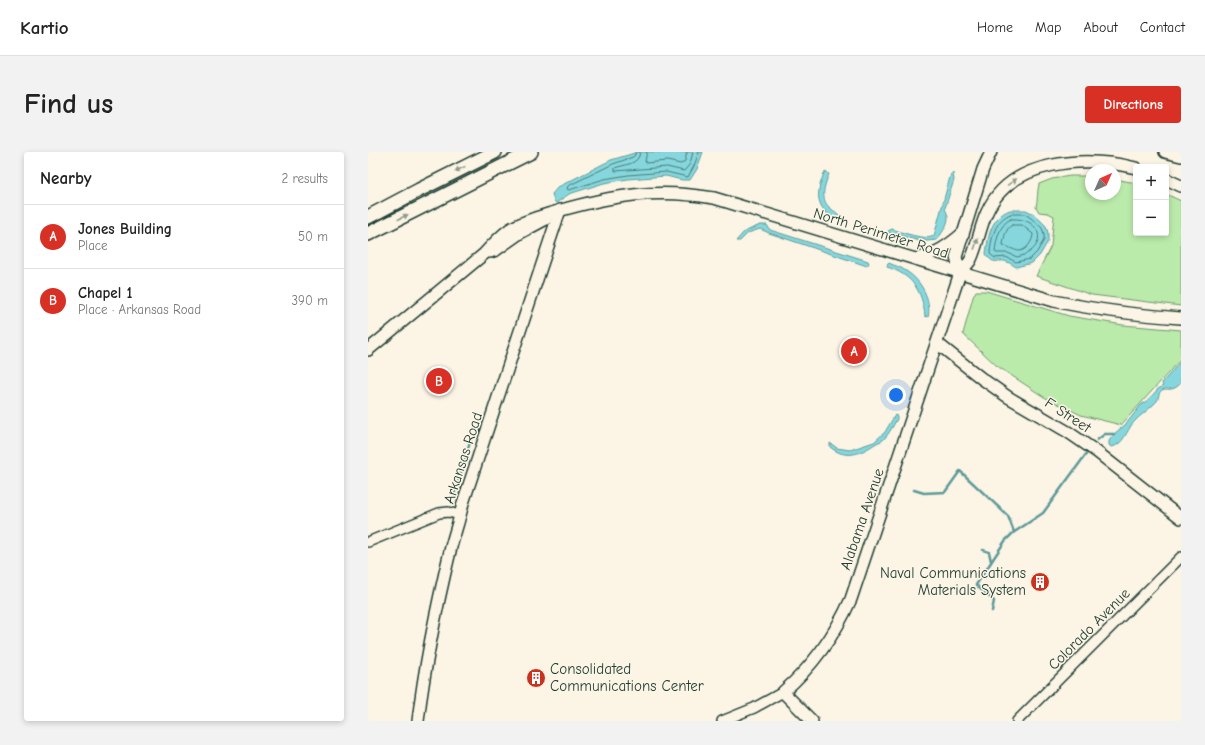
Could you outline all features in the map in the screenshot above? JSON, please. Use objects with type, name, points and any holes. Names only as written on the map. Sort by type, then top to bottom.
[{"type":"main road","points":[[368,217],[495,152]]},
{"type":"main road","points":[[368,234],[531,152]]},
{"type":"street","points":[[960,273],[956,257],[983,169],[991,152]]},
{"type":"street","points":[[1072,152],[1086,161]]},
{"type":"street","points":[[1165,152],[1181,156]]},
{"type":"street","points":[[960,273],[970,261],[987,212],[996,197],[1007,186],[1023,175],[1055,165],[1086,161],[1108,162],[1133,167]]},
{"type":"street","points":[[1169,180],[1181,186]]},
{"type":"street","name":"North Perimeter Road","points":[[368,350],[484,254],[496,250],[520,233],[537,225],[560,210],[610,198],[640,194],[683,193],[714,198],[1054,301],[1082,307],[1119,312],[1181,318]]},
{"type":"street","name":"Arkansas Road","points":[[418,721],[422,686],[433,625],[451,545],[560,210]]},
{"type":"street","points":[[916,259],[931,255],[946,247],[964,232]]},
{"type":"street","name":"Alabama Avenue","points":[[722,721],[754,708],[784,692],[823,649],[838,627],[851,600],[960,273]]},
{"type":"street","name":"F Street","points":[[937,342],[981,378],[1068,432],[1097,452],[1181,518]]},
{"type":"street","points":[[368,542],[439,513],[448,512],[460,515]]},
{"type":"street","name":"Colorado Avenue","points":[[1017,721],[1181,557]]},
{"type":"street","points":[[784,692],[812,721]]},
{"type":"green space","points":[[1070,176],[1085,176],[1085,200],[1121,200],[1121,180],[1133,182],[1133,236],[1169,236],[1169,195],[1181,201],[1181,306],[1092,295],[1036,276],[1051,246],[1054,216],[1048,213],[1039,212],[1036,207],[1039,184],[1052,179]]},
{"type":"green space","points":[[976,291],[986,291],[1069,316],[1123,325],[1181,330],[1181,359],[1121,425],[1081,415],[1044,397],[997,366],[963,334]]},
{"type":"water","points":[[638,152],[703,152],[697,169],[690,180],[682,180],[666,176],[628,179],[604,183],[569,194],[556,203],[554,201],[552,194],[558,187],[611,160]]},
{"type":"water","points":[[827,172],[829,174],[825,186],[824,199],[829,207],[839,215],[837,218],[829,216],[820,203],[819,193],[821,183],[824,173]]},
{"type":"water","points":[[953,173],[954,180],[945,208],[948,215],[948,221],[937,240],[920,241],[889,233],[888,231],[892,229],[920,237],[934,236],[950,177]]},
{"type":"water","points":[[1010,210],[1026,210],[1034,214],[1046,226],[1048,241],[1040,255],[1032,263],[1016,267],[1004,261],[991,260],[986,254],[989,234],[995,222],[1004,213]]},
{"type":"water","points":[[760,225],[767,225],[770,230],[868,261],[869,263],[867,266],[760,229],[748,233],[740,241],[736,241],[744,232]]},
{"type":"water","points":[[889,263],[904,270],[921,285],[927,297],[929,311],[928,317],[925,316],[921,298],[914,285],[903,274],[887,267]]},
{"type":"water","points":[[1181,361],[1181,383],[1175,388],[1162,390],[1157,401],[1133,423],[1122,441],[1111,447],[1109,445],[1109,441],[1114,434],[1126,424],[1141,405],[1163,386],[1162,383]]},
{"type":"water","points":[[895,415],[897,416],[897,419],[885,438],[864,451],[847,454],[836,451],[830,447],[830,443],[837,448],[850,450],[874,442],[885,432]]},
{"type":"waterway","points":[[1097,440],[1105,434],[1114,434]]},
{"type":"waterway","points":[[454,495],[471,439]]},
{"type":"waterway","points":[[992,611],[994,601],[976,585],[1005,541],[1013,533],[1043,513],[1087,453]]},
{"type":"waterway","points":[[914,490],[924,493],[945,492],[960,471],[1008,516],[1014,532]]},
{"type":"waterway","points":[[983,550],[989,552],[991,561]]},
{"type":"place","name":"Jones Building","points":[[854,351]]},
{"type":"place","name":"Chapel 1","points":[[439,381]]},
{"type":"place","name":"Naval Communications Materials System","points":[[1040,582]]},
{"type":"place","name":"Consolidated Communications Center","points":[[536,678]]}]
